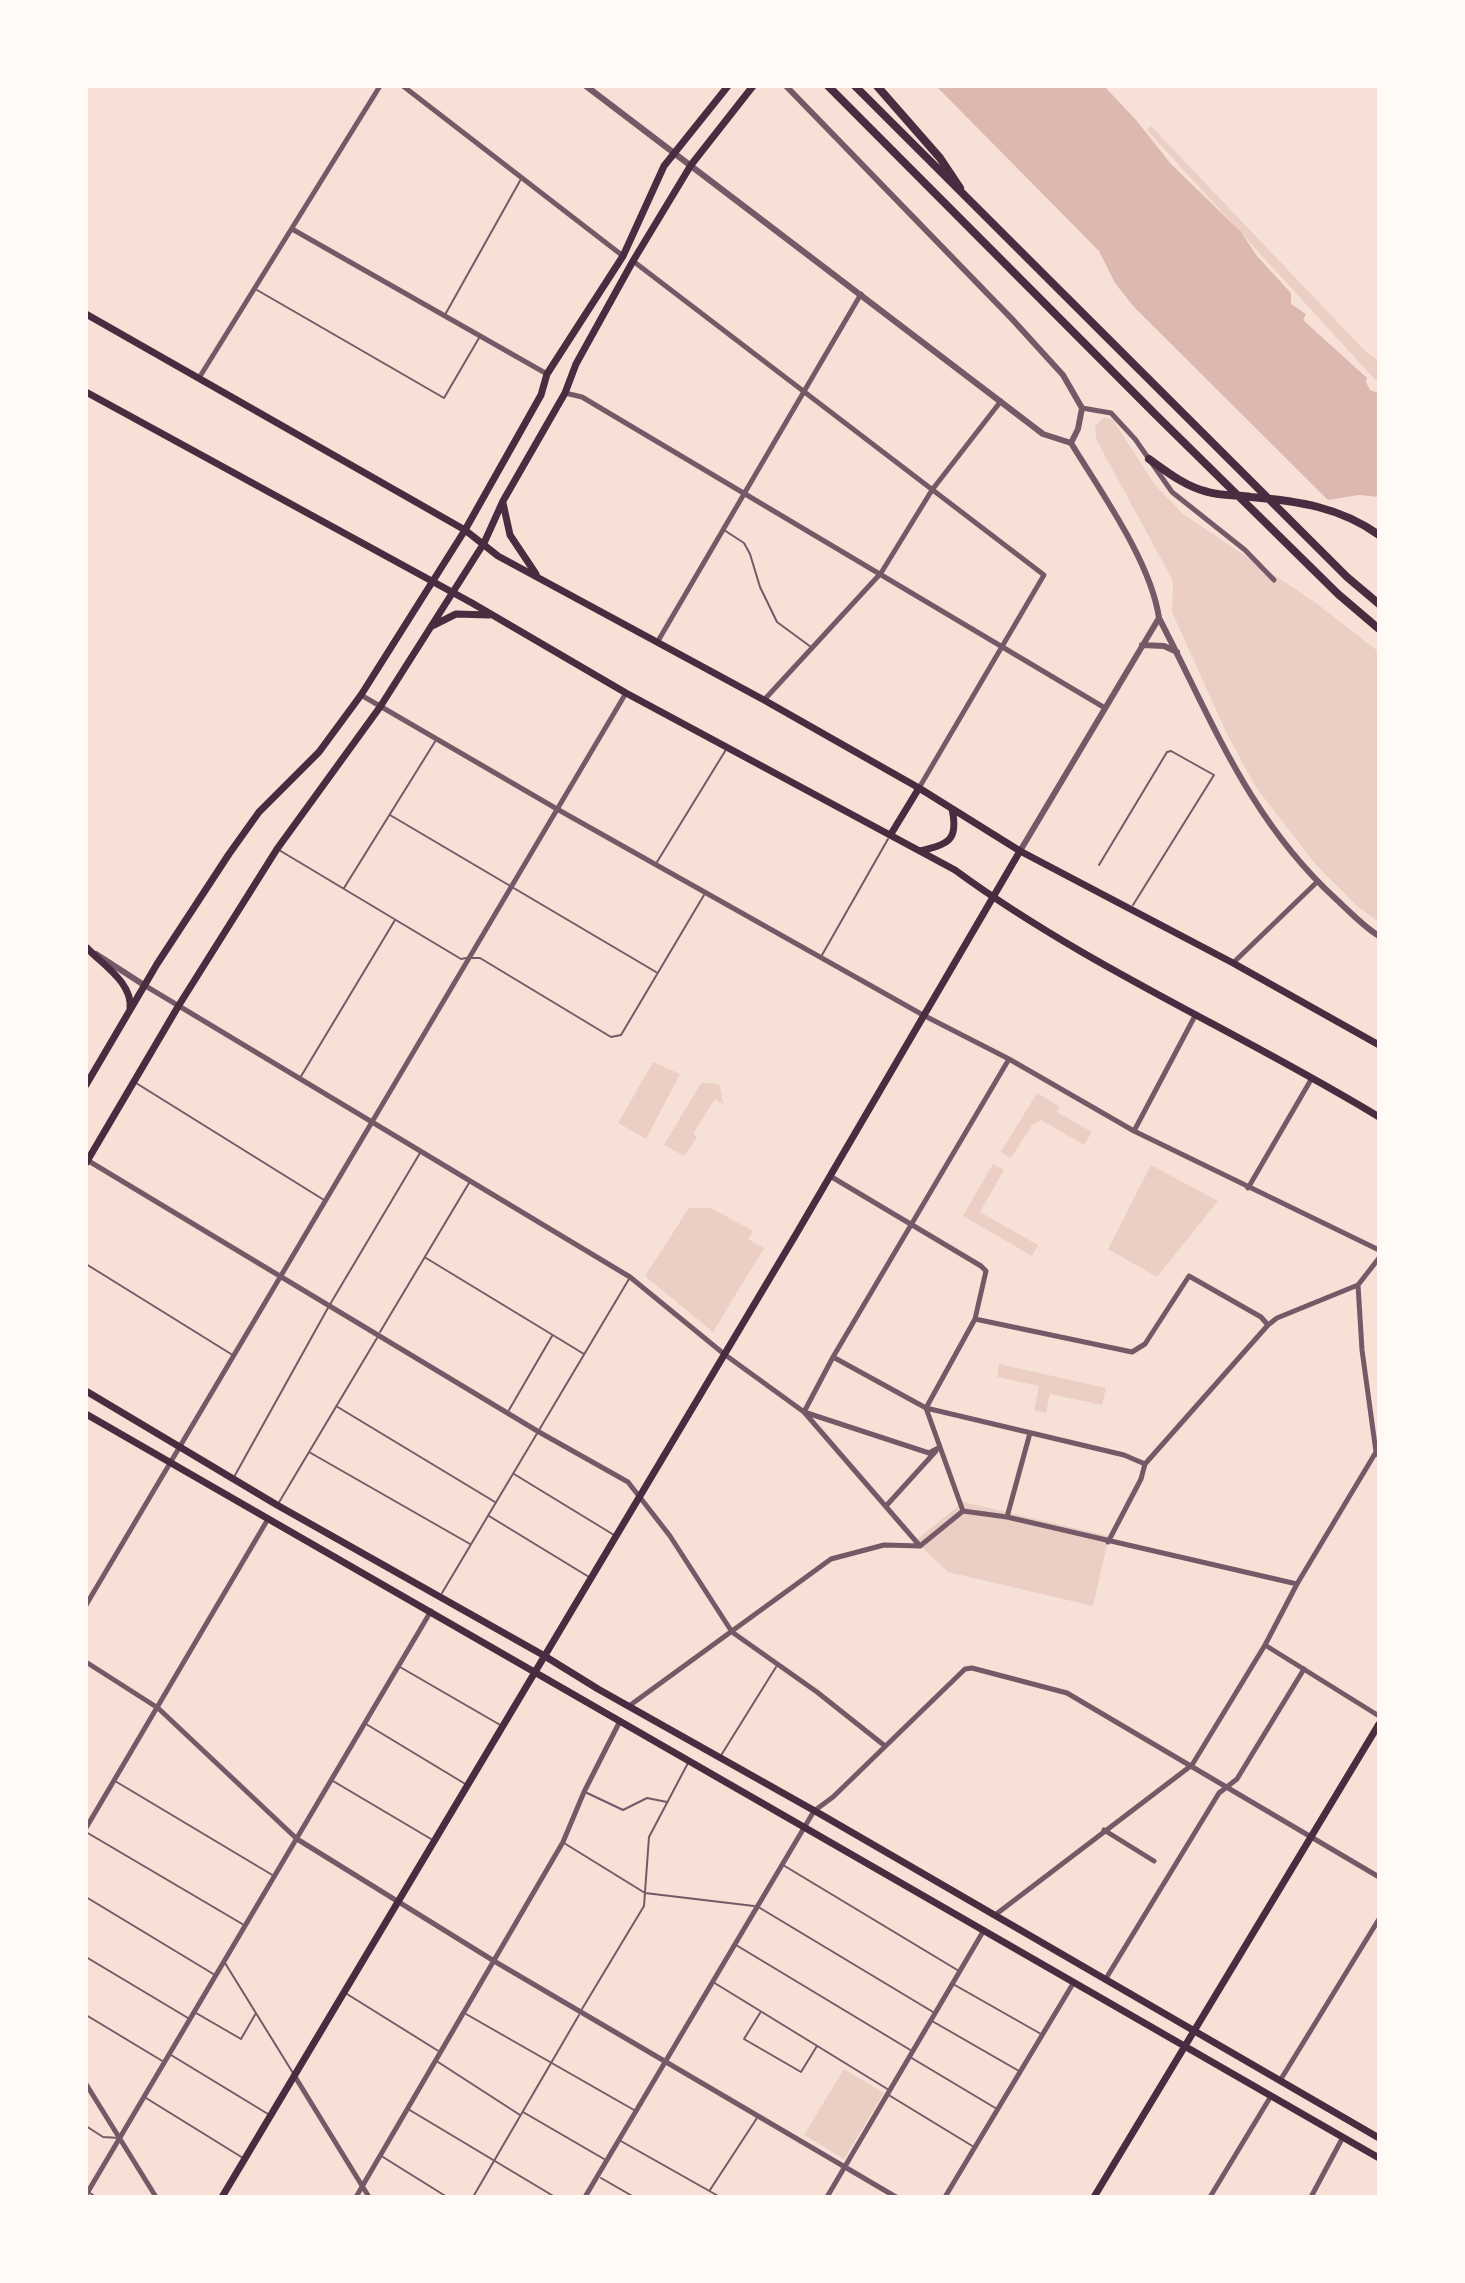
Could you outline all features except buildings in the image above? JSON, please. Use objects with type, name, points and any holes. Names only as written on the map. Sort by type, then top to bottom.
[{"type":"highway","points":[[828,86],[1155,414],[1338,594],[1379,629]]},
{"type":"highway","points":[[877,86],[940,158],[969,202]]},
{"type":"highway","points":[[858,88],[1347,577],[1379,604]]},
{"type":"highway","points":[[1149,459],[1184,483],[1208,493],[1297,501],[1351,518],[1379,535]]},
{"type":"main road","points":[[86,1085],[144,985],[259,812],[319,752],[361,695],[465,530],[541,395],[547,374],[623,256],[664,166],[728,86]]},
{"type":"main road","points":[[87,1161],[179,1005],[277,849],[380,707],[484,543],[503,501],[565,393],[576,364],[633,261],[691,165],[753,86]]},
{"type":"main road","points":[[86,314],[465,530],[498,556],[764,700],[919,788],[1020,851],[1233,963],[1379,1045]]},
{"type":"main road","points":[[86,392],[495,616],[626,693],[891,834],[955,870],[991,897],[1052,934],[1313,1076],[1379,1117]]},
{"type":"main road","points":[[503,501],[510,535],[537,576]]},
{"type":"main road","points":[[428,628],[456,614],[495,616]]},
{"type":"main road","points":[[891,834],[919,788]]},
{"type":"main road","points":[[920,851],[951,839],[956,826],[952,809]]},
{"type":"main road","points":[[222,2197],[1020,851]]},
{"type":"main road","points":[[87,948],[128,992],[131,998],[130,1013]]},
{"type":"main road","points":[[86,1391],[277,1505],[827,1818],[1379,2138]]},
{"type":"main road","points":[[86,1414],[1379,2158]]},
{"type":"main road","points":[[1094,2197],[1379,1724]]},
{"type":"main road","points":[[792,1819],[801,1804]]},
{"type":"main road","points":[[818,1834],[827,1818]]},
{"type":"street","points":[[199,378],[380,86]]},
{"type":"street","points":[[403,86],[623,256]]},
{"type":"street","points":[[586,86],[1043,434],[1071,443],[1135,552],[1156,595],[1159,618],[1228,759],[1255,805],[1317,882],[1379,936]]},
{"type":"street","points":[[786,86],[1063,375],[1082,408],[1078,429],[1071,443]]},
{"type":"street","points":[[292,229],[547,374]]},
{"type":"street","points":[[633,261],[1044,575],[919,788]]},
{"type":"street","points":[[658,641],[861,294]]},
{"type":"street","points":[[565,393],[582,397],[1105,708]]},
{"type":"street","points":[[764,700],[881,573],[932,490],[1001,400]]},
{"type":"street","points":[[1082,408],[1111,413],[1135,439],[1172,492],[1211,521],[1274,580]]},
{"type":"street","points":[[1020,851],[1159,618]]},
{"type":"street","points":[[1142,645],[1154,644],[1177,652]]},
{"type":"street","points":[[86,1605],[626,693]]},
{"type":"street","points":[[361,695],[557,809],[1134,1131],[1379,1250]]},
{"type":"street","points":[[1233,963],[1317,882]]},
{"type":"street","points":[[87,948],[630,1277],[724,1354],[804,1412],[920,1546]]},
{"type":"street","points":[[1134,1131],[1196,1014]]},
{"type":"street","points":[[804,1412],[833,1357],[1009,1059]]},
{"type":"street","points":[[1248,1188],[1313,1076]]},
{"type":"street","points":[[87,1161],[539,1432],[628,1482],[670,1536],[732,1632],[817,1692],[885,1746]]},
{"type":"street","points":[[830,1176],[986,1271],[975,1319],[926,1408],[963,1511]]},
{"type":"street","points":[[1108,1542],[1141,1479],[1145,1464],[1268,1325],[1277,1318],[1358,1285],[1379,1258]]},
{"type":"street","points":[[975,1319],[1132,1352],[1145,1344],[1189,1276],[1261,1317],[1268,1325]]},
{"type":"street","points":[[994,1916],[1192,1765],[1265,1645],[1297,1584],[1378,1454],[1362,1350],[1358,1285]]},
{"type":"street","points":[[833,1357],[926,1408],[1124,1455],[1145,1464]]},
{"type":"street","points":[[804,1412],[929,1453],[940,1447]]},
{"type":"street","points":[[1007,1517],[1030,1433]]},
{"type":"street","points":[[886,1506],[940,1447]]},
{"type":"street","points":[[629,1706],[831,1559],[884,1545],[920,1546],[963,1511],[1007,1517],[1297,1584]]},
{"type":"street","points":[[86,1830],[268,1519]]},
{"type":"street","points":[[87,2192],[431,1611]]},
{"type":"street","points":[[1265,1645],[1379,1716]]},
{"type":"street","points":[[86,1662],[158,1708],[297,1839],[494,1961],[896,2197]]},
{"type":"street","points":[[585,2197],[814,1811],[833,1797],[965,1669],[972,1668],[1067,1693],[1379,1877]]},
{"type":"street","points":[[1104,1981],[1219,1793],[1237,1779],[1304,1669]]},
{"type":"street","points":[[356,2197],[563,1842],[584,1792],[621,1720]]},
{"type":"street","points":[[1104,1830],[1154,1861]]},
{"type":"street","points":[[1281,2079],[1379,1919]]},
{"type":"street","points":[[827,2197],[984,1929]]},
{"type":"street","points":[[945,2197],[1074,1981]]},
{"type":"street","points":[[294,2074],[369,2197]]},
{"type":"street","points":[[86,2084],[154,2196]]},
{"type":"street","points":[[1210,2197],[1271,2096]]},
{"type":"street","points":[[1311,2197],[1343,2137]]},
{"type":"lane","points":[[443,317],[521,177]]},
{"type":"lane","points":[[256,289],[444,398],[479,338]]},
{"type":"lane","points":[[723,530],[744,543],[777,622],[811,647]]},
{"type":"lane","points":[[343,889],[436,740]]},
{"type":"lane","points":[[656,863],[728,746]]},
{"type":"lane","points":[[1099,865],[1167,752],[1171,751],[1214,775],[1131,910]]},
{"type":"lane","points":[[390,815],[658,972]]},
{"type":"lane","points":[[821,956],[891,834]]},
{"type":"lane","points":[[277,849],[461,959],[480,958],[611,1037],[621,1035],[706,890]]},
{"type":"lane","points":[[300,1079],[395,920]]},
{"type":"lane","points":[[135,1082],[326,1201]]},
{"type":"lane","points":[[233,1478],[329,1306],[423,1150]]},
{"type":"lane","points":[[277,1505],[470,1181]]},
{"type":"lane","points":[[425,1257],[585,1354]]},
{"type":"lane","points":[[86,1264],[232,1354]]},
{"type":"lane","points":[[439,1598],[630,1277]]},
{"type":"lane","points":[[508,1413],[553,1335]]},
{"type":"lane","points":[[335,1406],[495,1503]]},
{"type":"lane","points":[[308,1451],[471,1544]]},
{"type":"lane","points":[[513,1473],[614,1535]]},
{"type":"lane","points":[[488,1515],[589,1577]]},
{"type":"lane","points":[[720,1758],[777,1665]]},
{"type":"lane","points":[[399,1666],[502,1726]]},
{"type":"lane","points":[[365,1723],[467,1785]]},
{"type":"lane","points":[[473,2197],[644,1906],[649,1837],[689,1760]]},
{"type":"lane","points":[[114,1780],[275,1877]]},
{"type":"lane","points":[[332,1781],[433,1841]]},
{"type":"lane","points":[[584,1792],[623,1810],[647,1798],[667,1802]]},
{"type":"lane","points":[[86,1830],[245,1926]]},
{"type":"lane","points":[[563,1842],[645,1893],[757,1906],[936,2013]]},
{"type":"lane","points":[[782,1864],[960,1972]]},
{"type":"lane","points":[[86,1897],[216,1976]]},
{"type":"lane","points":[[735,1944],[998,2109]]},
{"type":"lane","points":[[86,1957],[191,2019]]},
{"type":"lane","points":[[224,1962],[294,2074]]},
{"type":"lane","points":[[712,1982],[975,2148]]},
{"type":"lane","points":[[953,1984],[1042,2035]]},
{"type":"lane","points":[[344,1992],[441,2052]]},
{"type":"lane","points":[[195,2012],[241,2039],[256,2013]]},
{"type":"lane","points":[[761,2012],[744,2039],[801,2072],[817,2046]]},
{"type":"lane","points":[[465,2013],[635,2111]]},
{"type":"lane","points":[[86,2015],[165,2062]]},
{"type":"lane","points":[[932,2021],[1020,2072]]},
{"type":"lane","points":[[170,2054],[270,2115]]},
{"type":"lane","points":[[437,2062],[606,2161]]},
{"type":"lane","points":[[145,2097],[244,2159]]},
{"type":"lane","points":[[408,2109],[555,2197]]},
{"type":"lane","points":[[710,2191],[759,2115]]},
{"type":"lane","points":[[86,2126],[103,2137],[120,2138]]},
{"type":"lane","points":[[618,2139],[720,2197]]},
{"type":"lane","points":[[380,2155],[447,2197]]},
{"type":"lane","points":[[597,2176],[634,2197]]},
{"type":"lane","points":[[87,2192],[96,2197]]},
{"type":"shaded area","points":[[936,86],[1104,86],[1171,164],[1241,232],[1257,256],[1291,293],[1291,304],[1306,314],[1303,320],[1367,378],[1370,390],[1379,393],[1379,497],[1359,495],[1328,500],[1134,307],[1115,283],[1099,251]]},
{"type":"shaded area","points":[[1151,126],[1366,352],[1379,361],[1379,384],[1147,130]]},
{"type":"shaded area","points":[[1105,417],[1113,420],[1155,485],[1183,514],[1316,603],[1379,652],[1379,922],[1357,906],[1316,865],[1255,786],[1226,732],[1172,612],[1173,581],[1096,439],[1095,426]]},
{"type":"shaded area","points":[[653,1062],[680,1074],[646,1139],[618,1123]]},
{"type":"shaded area","points":[[701,1083],[720,1086],[723,1104],[715,1099],[693,1134],[697,1137],[684,1156],[664,1145]]},
{"type":"shaded area","points":[[1037,1093],[1060,1107],[1057,1112],[1092,1132],[1084,1145],[1041,1120],[1032,1125],[1011,1158],[1001,1152]]},
{"type":"shaded area","points":[[993,1164],[1004,1170],[980,1212],[1038,1245],[1032,1256],[963,1216]]},
{"type":"shaded area","points":[[1151,1165],[1218,1201],[1157,1277],[1108,1249]]},
{"type":"shaded area","points":[[689,1208],[711,1208],[753,1231],[748,1239],[764,1248],[713,1332],[645,1276]]},
{"type":"shaded area","points":[[999,1364],[1106,1388],[1102,1405],[1050,1394],[1046,1413],[1034,1410],[1039,1386],[997,1377]]},
{"type":"shaded area","points":[[963,1502],[1109,1536],[1093,1606],[948,1572],[915,1541]]},
{"type":"shaded area","points":[[844,2069],[884,2093],[844,2159],[804,2135]]}]
